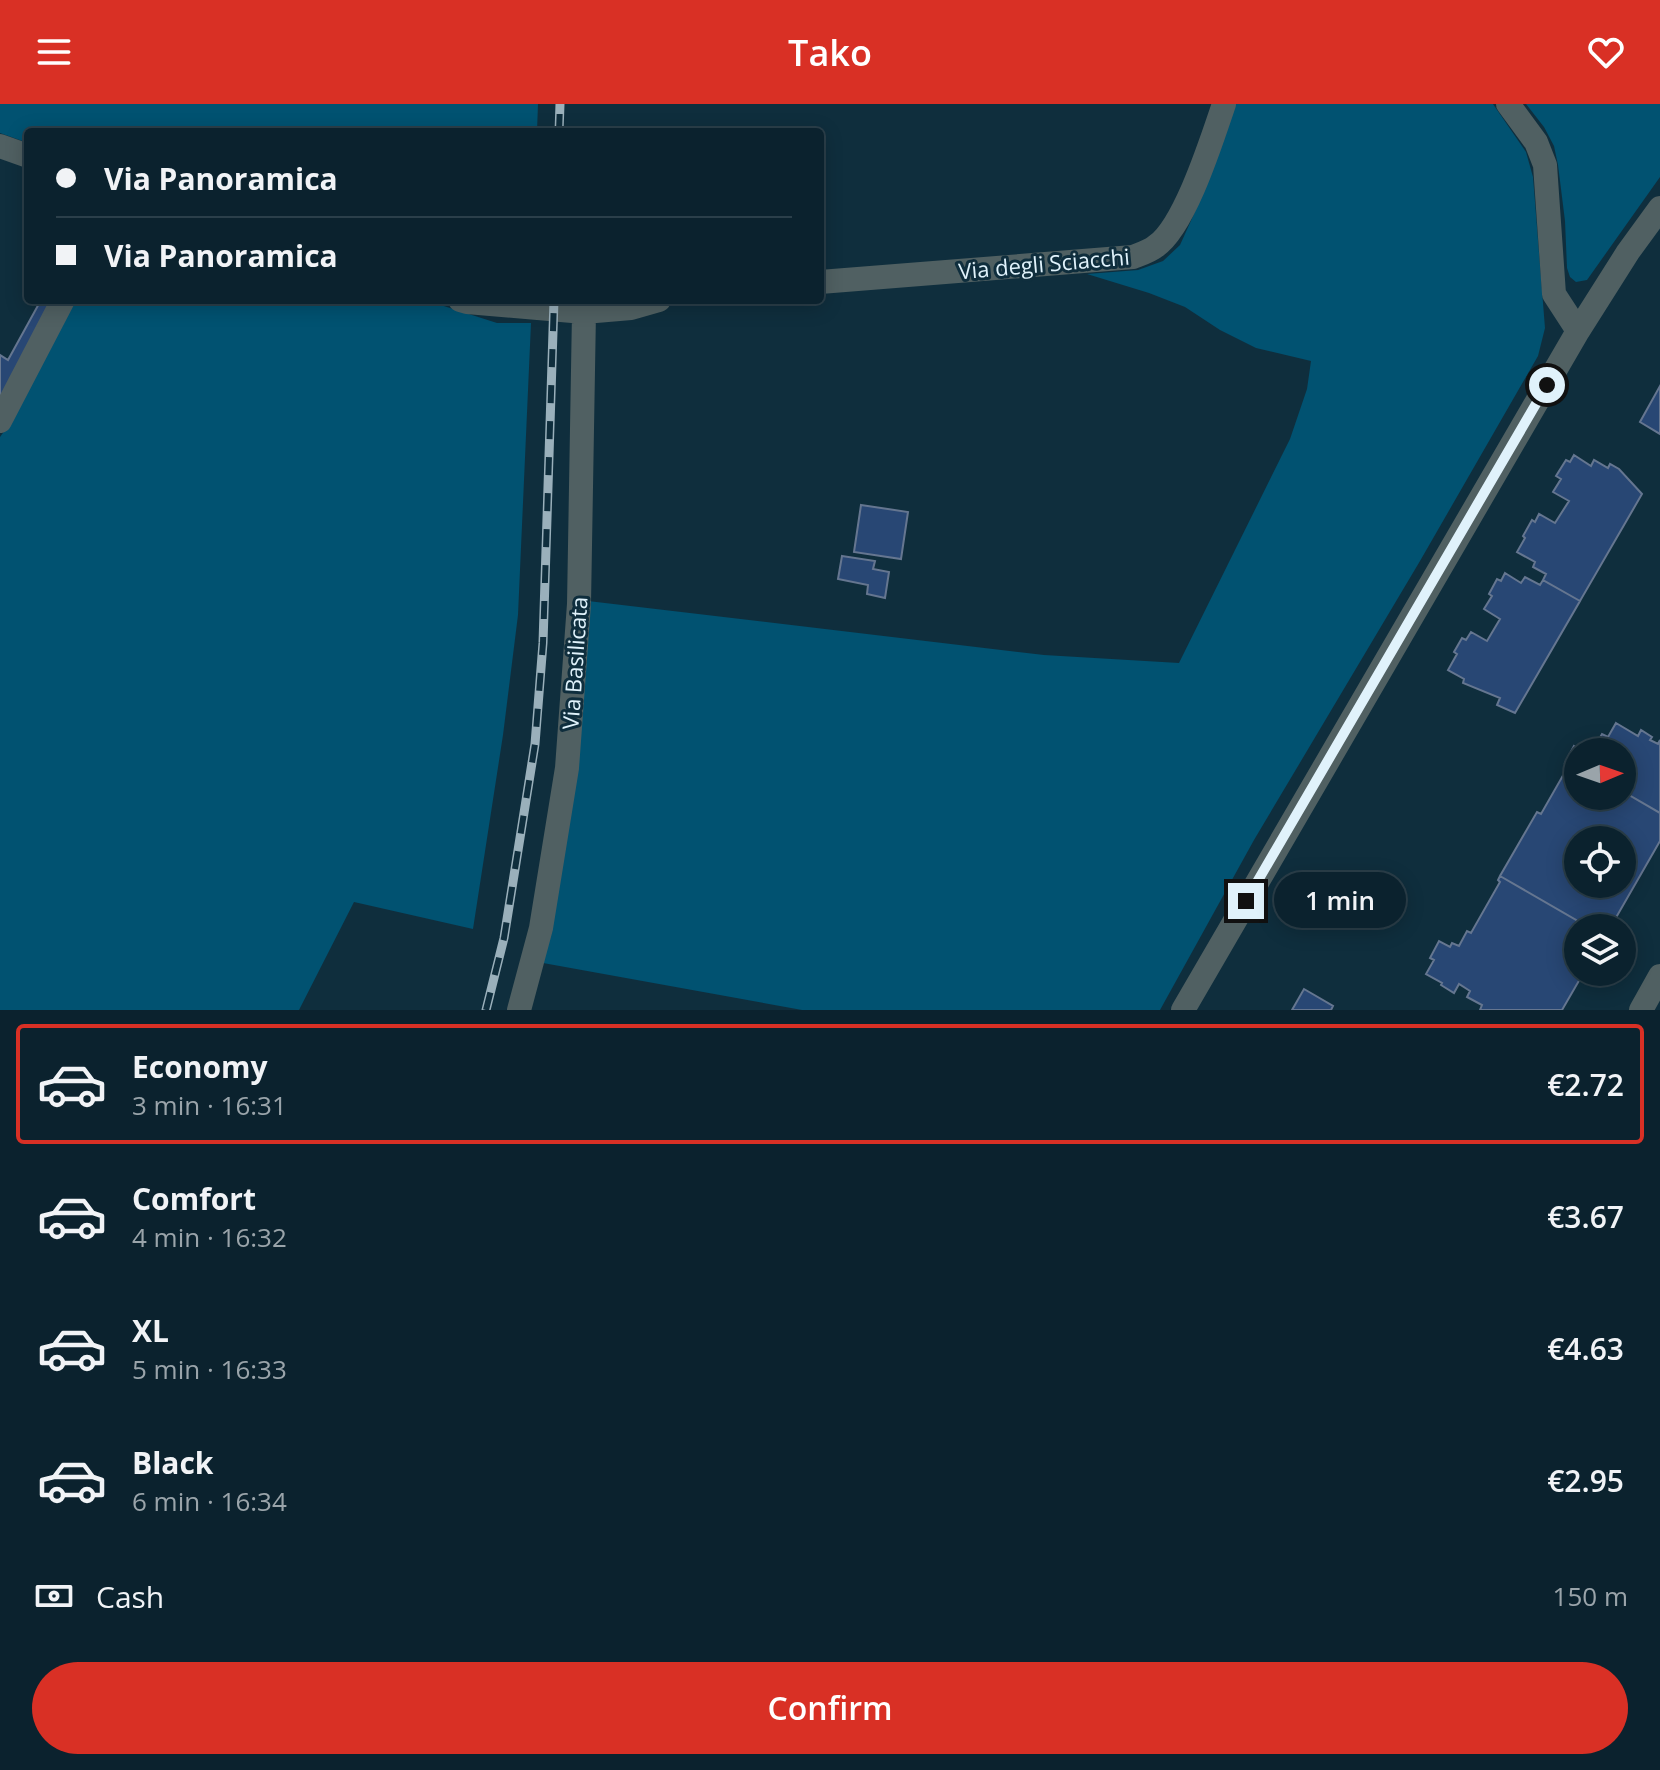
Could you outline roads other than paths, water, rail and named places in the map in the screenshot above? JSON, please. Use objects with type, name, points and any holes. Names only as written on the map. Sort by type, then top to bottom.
[{"type":"street","name":"Via degli Sciacchi","points":[[824,282],[1133,257],[1145,252],[1157,246],[1173,229],[1200,172],[1224,104]]},
{"type":"street","points":[[1508,104],[1536,142],[1545,165],[1554,294],[1578,331]]},
{"type":"street","points":[[0,146],[24,155]]},
{"type":"street","points":[[1183,1010],[1578,331],[1660,208]]},
{"type":"street","points":[[0,421],[61,304]]},
{"type":"street","points":[[490,304],[584,312],[645,304]]},
{"type":"street","name":"Via Basilicata","points":[[519,1010],[541,928],[567,768],[579,589],[584,312]]},
{"type":"street","points":[[1641,1010],[1660,976]]},
{"type":"railway","points":[[559,128],[560,104]]},
{"type":"railway","points":[[486,1010],[504,938],[535,744],[543,643],[554,304]]}]
